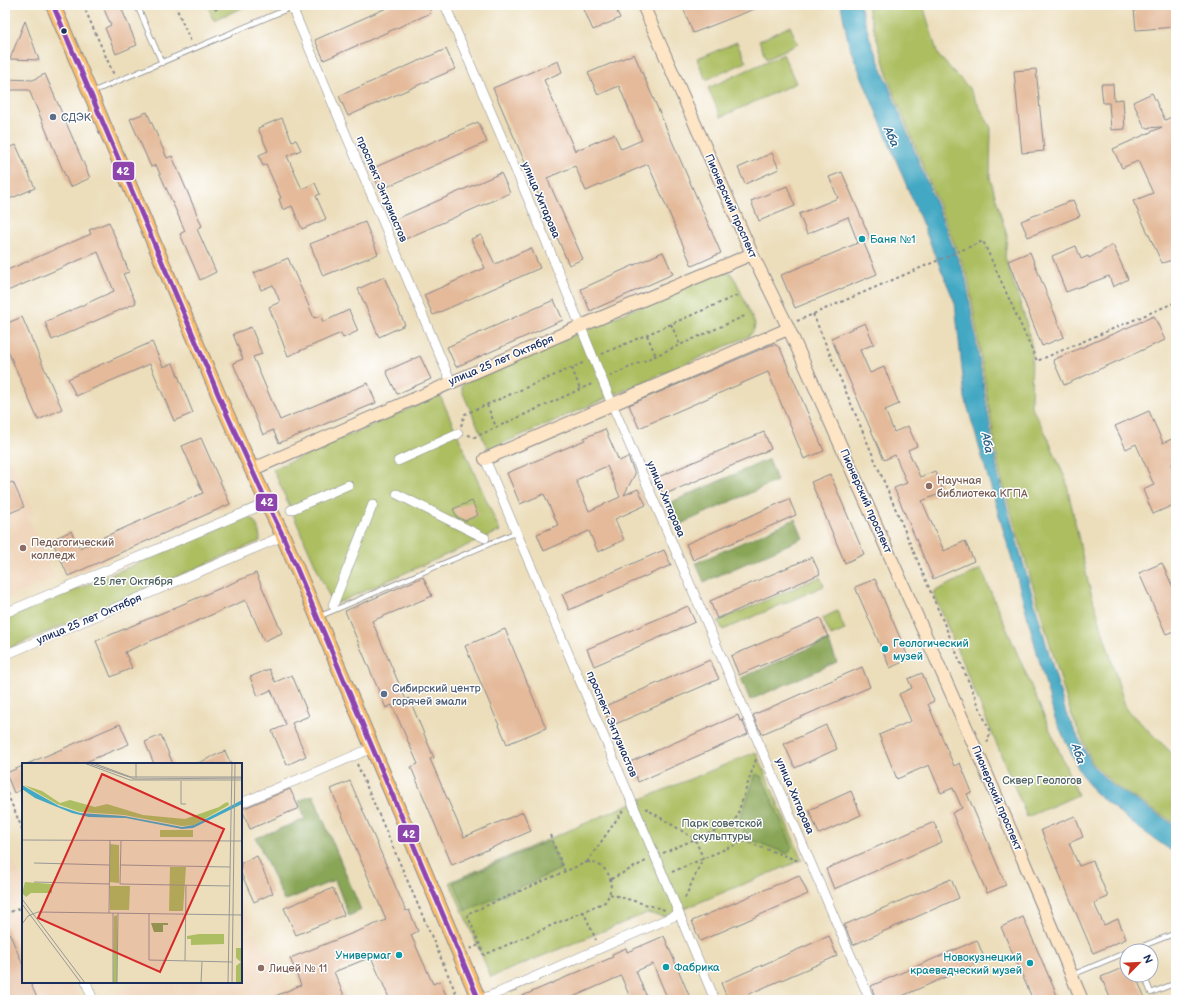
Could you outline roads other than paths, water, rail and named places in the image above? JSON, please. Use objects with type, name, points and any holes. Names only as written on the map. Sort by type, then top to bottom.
[{"type":"main road","points":[[53,5],[224,408],[266,503],[283,536],[479,1000]]},
{"type":"street","name":"улица Хитарова","points":[[445,5],[581,326],[612,404],[870,1000]]},
{"type":"street","name":"Пионерский проспект","points":[[643,5],[752,254],[787,327],[987,774],[1082,1000]]},
{"type":"street","name":"проспект Энтузиастов","points":[[291,6],[451,382]]},
{"type":"street","name":"улица 25 лет Октября","points":[[251,470],[451,382],[752,254]]},
{"type":"street","points":[[485,459],[787,327]]},
{"type":"street","points":[[398,461],[458,434]]},
{"type":"street","name":"проспект Энтузиастов","points":[[485,459],[664,876],[678,914],[715,1000]]},
{"type":"street","points":[[291,510],[348,485]]},
{"type":"street","points":[[397,494],[485,538]]},
{"type":"street","points":[[7,612],[266,503]]},
{"type":"street","points":[[332,605],[373,504]]},
{"type":"street","name":"улица 25 лет Октября","points":[[5,655],[283,536]]},
{"type":"street","points":[[242,803],[372,748]]},
{"type":"street","points":[[479,1000],[678,914]]},
{"type":"street","points":[[86,983],[93,1000]]},
{"type":"lane","points":[[137,5],[162,62]]},
{"type":"lane","points":[[90,93],[291,6]]},
{"type":"lane","points":[[317,618],[517,532]]},
{"type":"lane","points":[[5,602],[7,612]]},
{"type":"lane","points":[[1151,943],[1176,932]]},
{"type":"lane","points":[[1072,975],[1119,955]]},
{"type":"lane","points":[[1147,983],[1151,993],[1176,983]]},
{"type":"water","name":"Аба","points":[[841,5],[860,5],[871,42],[966,279],[998,475],[1066,713],[1092,765],[1113,786],[1176,826],[1176,854],[1136,826],[1094,792],[1079,770],[1054,716],[1016,574],[965,398],[955,303],[849,46]]},
{"type":"place","name":"СДЭК","points":[[53,117]]},
{"type":"place","name":"Баня №1","points":[[862,239]]},
{"type":"place","name":"Научная библиотека КГПА","points":[[929,486]]},
{"type":"place","name":"Педагогический колледж","points":[[23,548]]},
{"type":"place","name":"Геологический музей","points":[[885,649]]},
{"type":"place","name":"Сибирский центр горячей эмали","points":[[384,694]]},
{"type":"place","name":"Универмаг","points":[[399,955]]},
{"type":"place","name":"Новокузнецкий краеведческий музей","points":[[1030,963]]},
{"type":"place","name":"Фабрика","points":[[666,967]]},
{"type":"place","name":"Лицей № 11","points":[[261,968]]},
{"type":"park label","name":"25 лет Октября","points":[[133,581]]},
{"type":"park label","name":"Сквер Геологов","points":[[1042,780]]},
{"type":"park label","name":"Парк советской скульптуры","points":[[722,829]]}]
